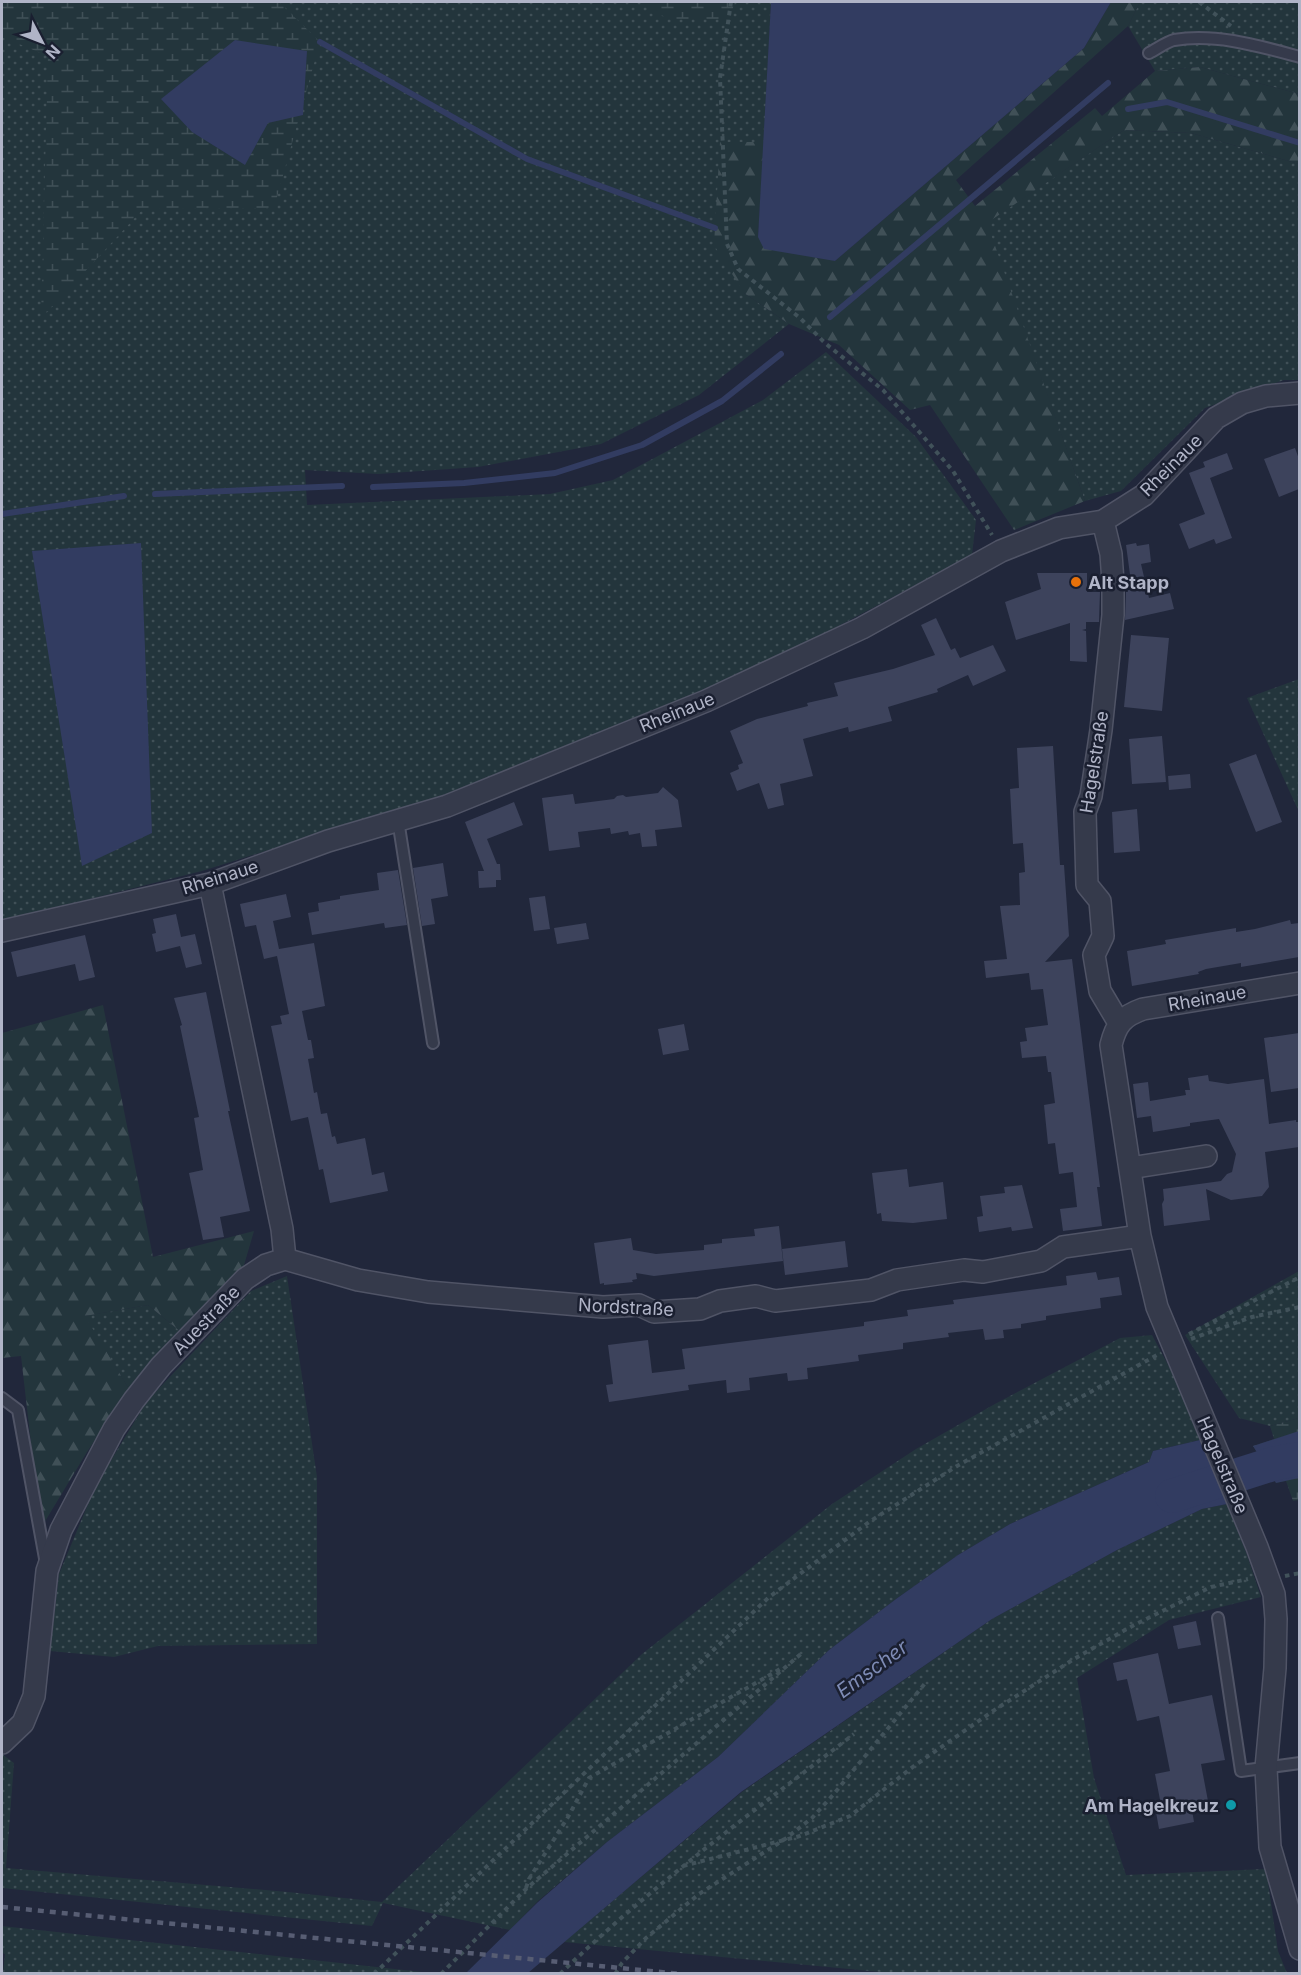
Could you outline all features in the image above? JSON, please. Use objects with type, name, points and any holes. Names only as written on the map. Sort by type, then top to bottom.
[{"type":"street","name":"Rheinaue","points":[[2,931],[210,884],[328,841],[447,806],[706,701],[862,627],[1002,551],[1059,528],[1103,521],[1144,495],[1216,418],[1242,403],[1266,396],[1299,393]]},
{"type":"street","name":"Hagelstraße","points":[[1103,521],[1111,554],[1113,615],[1101,730],[1091,796],[1085,812],[1087,885],[1100,901],[1103,936],[1094,955],[1100,991],[1119,1023],[1113,1034],[1111,1045],[1140,1236],[1157,1307],[1257,1547],[1274,1594],[1275,1668],[1266,1768],[1270,1846],[1299,1949]]},
{"type":"street","points":[[210,884],[282,1229],[285,1259]]},
{"type":"street","name":"Rheinaue","points":[[1119,1023],[1128,1014],[1143,1009],[1299,983]]},
{"type":"street","points":[[1130,1168],[1206,1156]]},
{"type":"street","name":"Nordstraße","points":[[285,1259],[358,1280],[418,1291],[603,1307],[639,1305],[654,1312],[700,1309],[720,1300],[756,1296],[775,1301],[871,1290],[897,1280],[964,1269],[983,1272],[1041,1261],[1063,1247],[1140,1236]]},
{"type":"street","name":"Auestraße","points":[[2,1743],[23,1723],[34,1696],[47,1571],[61,1530],[114,1429],[161,1366],[246,1279],[267,1265],[285,1259]]},
{"type":"lane","points":[[1149,53],[1172,40],[1208,38],[1252,44],[1299,57]]},
{"type":"lane","points":[[398,820],[433,1043]]},
{"type":"lane","points":[[2,1398],[18,1410],[47,1571]]},
{"type":"lane","points":[[1218,1618],[1241,1771],[1299,1763]]},
{"type":"path","points":[[731,2],[720,78],[727,244],[738,269],[800,318],[825,343],[883,390],[953,471],[1002,551]]},
{"type":"path","points":[[1200,2],[1252,44]]},
{"type":"path","points":[[374,1974],[588,1776],[768,1599],[870,1522],[957,1466],[1173,1344],[1299,1277]]},
{"type":"path","points":[[1173,1344],[1252,1317],[1299,1307]]},
{"type":"path","points":[[683,1866],[800,1836],[850,1816],[993,1711],[1074,1659],[1134,1625],[1211,1587],[1251,1578],[1269,1579]]},
{"type":"path","points":[[441,1974],[526,1889],[802,1653]]},
{"type":"path","points":[[526,1889],[529,1879],[568,1817],[588,1776],[791,1663]]},
{"type":"path","points":[[615,1974],[622,1963],[646,1938],[699,1894],[785,1839],[812,1818],[927,1682]]},
{"type":"path","points":[[560,1974],[595,1940],[683,1866],[854,1734]]},
{"type":"green space","points":[[2,2],[771,2],[764,142],[720,143],[744,293],[789,324],[699,395],[601,444],[478,467],[378,474],[305,470],[307,505],[550,494],[613,480],[763,400],[826,352],[916,437],[976,520],[972,555],[758,669],[450,793],[202,871],[2,921]]},
{"type":"green space","points":[[2,2],[279,2],[320,42],[274,208],[143,209],[41,319],[48,56],[2,37]]},
{"type":"green space","points":[[640,2],[735,2],[729,19],[668,19]]},
{"type":"green space","points":[[1111,2],[1140,2],[1128,26],[956,180],[975,206],[1095,108],[1102,116],[1155,71],[1200,67],[1299,94],[1299,164],[1191,133],[1124,130],[987,223],[1085,501],[1014,530],[930,405],[910,410],[839,345],[789,324],[744,293],[714,245],[720,142],[764,142],[758,237],[835,261],[1084,48]]},
{"type":"green space","points":[[1140,2],[1299,3],[1299,94],[1200,67],[1155,71],[1128,26]]},
{"type":"green space","points":[[1124,130],[1191,133],[1299,164],[1299,380],[1284,380],[1205,408],[1121,491],[1085,501],[986,223]]},
{"type":"green space","points":[[1300,679],[1299,812],[1247,698]]},
{"type":"green space","points":[[103,1005],[153,1257],[254,1231],[242,1272],[181,1332],[148,1305],[85,1316],[129,1389],[44,1523],[35,1478],[21,1356],[2,1358],[2,1033]]},
{"type":"green space","points":[[1299,1271],[1299,1418],[1270,1426],[1239,1418],[1185,1335]]},
{"type":"green space","points":[[287,1276],[317,1477],[317,1644],[158,1646],[114,1657],[50,1651],[59,1574],[96,1485],[147,1401],[251,1291]]},
{"type":"green space","points":[[148,1305],[181,1332],[129,1389],[84,1316]]},
{"type":"green space","points":[[1152,1335],[1173,1374],[1200,1440],[1153,1451],[1149,1462],[1010,1524],[958,1555],[896,1599],[829,1650],[718,1757],[607,1842],[538,1901],[510,1930],[383,1903],[372,1926],[2,1888],[2,1754],[14,1763],[6,1868],[382,1902],[642,1654],[832,1504],[916,1449],[993,1405],[1120,1338]]},
{"type":"green space","points":[[1299,1418],[1299,1500],[1293,1501],[1286,1481],[1276,1483],[1253,1446],[1274,1439],[1270,1426]]},
{"type":"green space","points":[[1227,1504],[1261,1597],[1169,1620],[1077,1678],[1094,1778],[1126,1875],[1266,1869],[1278,1951],[1287,1973],[902,1974],[564,1942],[742,1792],[992,1619],[1117,1550],[1202,1509]]},
{"type":"green space","points":[[2,1926],[431,1973],[3,1973],[5,1954],[2,1953]]},
{"type":"water","points":[[771,2],[1111,2],[1084,48],[835,261],[764,249],[758,237]]},
{"type":"water","points":[[235,40],[307,51],[303,115],[268,123],[245,165],[192,132],[161,99]]},
{"type":"water","points":[[141,543],[152,833],[82,866],[32,551]]},
{"type":"water","points":[[1299,1431],[1299,1478],[1276,1483],[1253,1446]]},
{"type":"water","points":[[1200,1440],[1227,1504],[1202,1509],[1117,1550],[992,1619],[741,1792],[528,1973],[466,1973],[538,1902],[607,1842],[718,1757],[829,1650],[896,1599],[958,1555],[1010,1524],[1149,1462],[1153,1451]]},
{"type":"building","points":[[1295,448],[1299,459],[1299,489],[1279,497],[1264,459]]},
{"type":"building","points":[[1227,453],[1233,469],[1210,478],[1232,538],[1216,544],[1214,539],[1189,549],[1179,524],[1205,514],[1189,473],[1205,467],[1203,462]]},
{"type":"building","points":[[1136,543],[1137,546],[1149,544],[1151,562],[1141,564],[1149,598],[1170,593],[1174,609],[1125,620],[1126,592],[1128,592],[1126,583],[1131,582],[1126,545]]},
{"type":"building","points":[[1037,573],[1087,573],[1087,592],[1100,592],[1099,622],[1086,622],[1086,629],[1082,630],[1086,631],[1087,662],[1070,661],[1070,623],[1016,640],[1005,602],[1041,589]]},
{"type":"building","points":[[936,618],[951,650],[955,648],[960,658],[993,645],[1006,671],[973,686],[968,675],[937,689],[938,692],[888,707],[892,721],[849,732],[848,727],[803,739],[813,776],[780,784],[784,805],[768,809],[759,783],[737,791],[730,773],[739,769],[738,765],[743,763],[730,731],[757,719],[838,696],[834,683],[893,669],[935,655],[921,625]]},
{"type":"building","points":[[1131,635],[1169,638],[1162,711],[1124,707]]},
{"type":"building","points":[[1162,736],[1166,782],[1132,784],[1129,739]]},
{"type":"building","points":[[1053,746],[1060,865],[1064,865],[1069,936],[1045,962],[1072,959],[1100,1187],[1097,1187],[1102,1226],[1063,1231],[1060,1209],[1077,1207],[1073,1172],[1059,1174],[1055,1143],[1048,1144],[1044,1105],[1055,1103],[1051,1072],[1048,1072],[1046,1056],[1022,1058],[1020,1042],[1027,1041],[1025,1028],[1048,1025],[1043,989],[1031,990],[1029,973],[986,978],[984,961],[1007,959],[1000,906],[1020,905],[1019,873],[1025,872],[1023,843],[1013,844],[1010,789],[1019,788],[1017,748]]},
{"type":"building","points":[[1256,754],[1282,822],[1256,832],[1229,764]]},
{"type":"building","points":[[1190,774],[1191,788],[1169,790],[1168,776]]},
{"type":"building","points":[[663,787],[678,800],[682,827],[655,830],[657,846],[642,847],[640,833],[629,835],[628,831],[611,834],[610,828],[578,832],[580,847],[549,851],[542,798],[573,794],[575,804],[614,799],[623,795],[626,797],[658,793]]},
{"type":"building","points":[[514,802],[523,825],[487,839],[497,864],[500,864],[501,880],[496,880],[496,887],[479,888],[478,871],[484,871],[465,822]]},
{"type":"building","points":[[1137,809],[1140,851],[1114,853],[1112,812]]},
{"type":"building","points":[[443,863],[448,896],[431,899],[435,924],[422,926],[413,868]]},
{"type":"building","points":[[398,870],[407,925],[385,928],[384,923],[312,935],[308,913],[319,911],[318,903],[340,899],[340,896],[379,890],[377,873]]},
{"type":"building","points":[[286,894],[291,917],[273,921],[279,949],[314,943],[325,1006],[302,1011],[308,1040],[311,1040],[314,1058],[308,1059],[314,1093],[317,1092],[321,1114],[327,1113],[332,1137],[335,1136],[337,1144],[365,1138],[372,1175],[384,1172],[388,1191],[330,1203],[323,1169],[319,1170],[308,1117],[291,1121],[271,1026],[282,1024],[280,1016],[289,1014],[277,956],[264,959],[256,925],[245,927],[240,904]]},
{"type":"building","points":[[545,896],[550,929],[534,931],[529,898]]},
{"type":"building","points":[[176,914],[181,937],[195,934],[202,964],[186,968],[180,946],[156,952],[152,934],[156,933],[153,919]]},
{"type":"building","points":[[1290,920],[1291,924],[1299,923],[1299,957],[1241,967],[1241,963],[1206,969],[1198,972],[1199,974],[1132,986],[1127,951],[1166,944],[1165,940],[1236,928],[1236,932],[1255,929]]},
{"type":"building","points":[[586,923],[589,939],[557,944],[554,928]]},
{"type":"building","points":[[85,935],[95,977],[79,981],[75,964],[17,977],[11,952]]},
{"type":"building","points":[[206,992],[230,1111],[228,1111],[250,1211],[220,1217],[224,1237],[203,1240],[189,1173],[203,1170],[194,1118],[199,1117],[180,1026],[182,1025],[174,998]]},
{"type":"building","points":[[684,1024],[689,1050],[663,1055],[658,1029]]},
{"type":"building","points":[[1299,1033],[1299,1088],[1271,1092],[1264,1038]]},
{"type":"building","points":[[1208,1075],[1209,1081],[1228,1084],[1264,1079],[1269,1124],[1296,1120],[1299,1122],[1299,1147],[1265,1152],[1269,1187],[1262,1196],[1231,1200],[1206,1189],[1210,1220],[1164,1226],[1163,1189],[1221,1181],[1232,1172],[1236,1154],[1219,1119],[1153,1132],[1151,1116],[1137,1118],[1133,1084],[1148,1082],[1150,1101],[1186,1095],[1185,1090],[1190,1090],[1188,1078]]},
{"type":"building","points":[[907,1169],[909,1187],[943,1182],[947,1219],[913,1223],[882,1221],[881,1213],[877,1214],[872,1173]]},
{"type":"building","points":[[1022,1185],[1033,1228],[1012,1231],[1011,1227],[979,1232],[977,1217],[983,1216],[980,1196],[1005,1193],[1004,1187]]},
{"type":"building","points":[[779,1226],[783,1261],[654,1276],[636,1273],[637,1279],[632,1280],[633,1282],[600,1284],[594,1243],[631,1238],[633,1250],[656,1254],[704,1250],[704,1245],[722,1243],[722,1239],[755,1236],[754,1229]]},
{"type":"building","points":[[845,1241],[848,1267],[785,1275],[782,1249]]},
{"type":"building","points":[[1096,1272],[1098,1280],[1119,1277],[1122,1295],[1100,1298],[1101,1308],[1046,1316],[1046,1320],[1021,1324],[1021,1328],[1003,1330],[1004,1338],[985,1340],[983,1329],[948,1333],[949,1337],[903,1343],[903,1349],[858,1355],[859,1361],[807,1368],[808,1379],[788,1381],[787,1373],[749,1378],[750,1390],[727,1393],[726,1380],[688,1385],[689,1390],[609,1402],[606,1385],[613,1384],[608,1345],[648,1340],[652,1373],[685,1369],[682,1349],[864,1326],[864,1322],[908,1316],[907,1310],[954,1304],[953,1300],[1067,1285],[1066,1276]]},
{"type":"building","points":[[1196,1621],[1201,1645],[1178,1649],[1173,1626]]},
{"type":"building","points":[[1158,1653],[1169,1704],[1212,1695],[1225,1760],[1201,1764],[1208,1801],[1191,1804],[1194,1822],[1159,1829],[1156,1812],[1162,1810],[1155,1774],[1170,1771],[1159,1716],[1137,1721],[1127,1679],[1117,1681],[1113,1663]]},
{"type":"waterway","points":[[320,42],[527,159],[715,228]]},
{"type":"waterway","points":[[830,317],[1108,83]]},
{"type":"waterway","points":[[1128,109],[1167,102],[1300,143]]},
{"type":"waterway","points":[[373,487],[464,483],[555,473],[642,445],[722,401],[781,354]]},
{"type":"waterway","points":[[155,494],[342,486]]},
{"type":"waterway","points":[[2,514],[124,496]]},
{"type":"waterway","name":"Emscher","points":[[1172,1496],[1276,1463],[1300,1459]]},
{"type":"railway","points":[[2,1907],[681,1974]]},
{"type":"place","name":"Alt Stapp","points":[[1076,582]]},
{"type":"place","name":"Am Hagelkreuz","points":[[1231,1805]]}]
